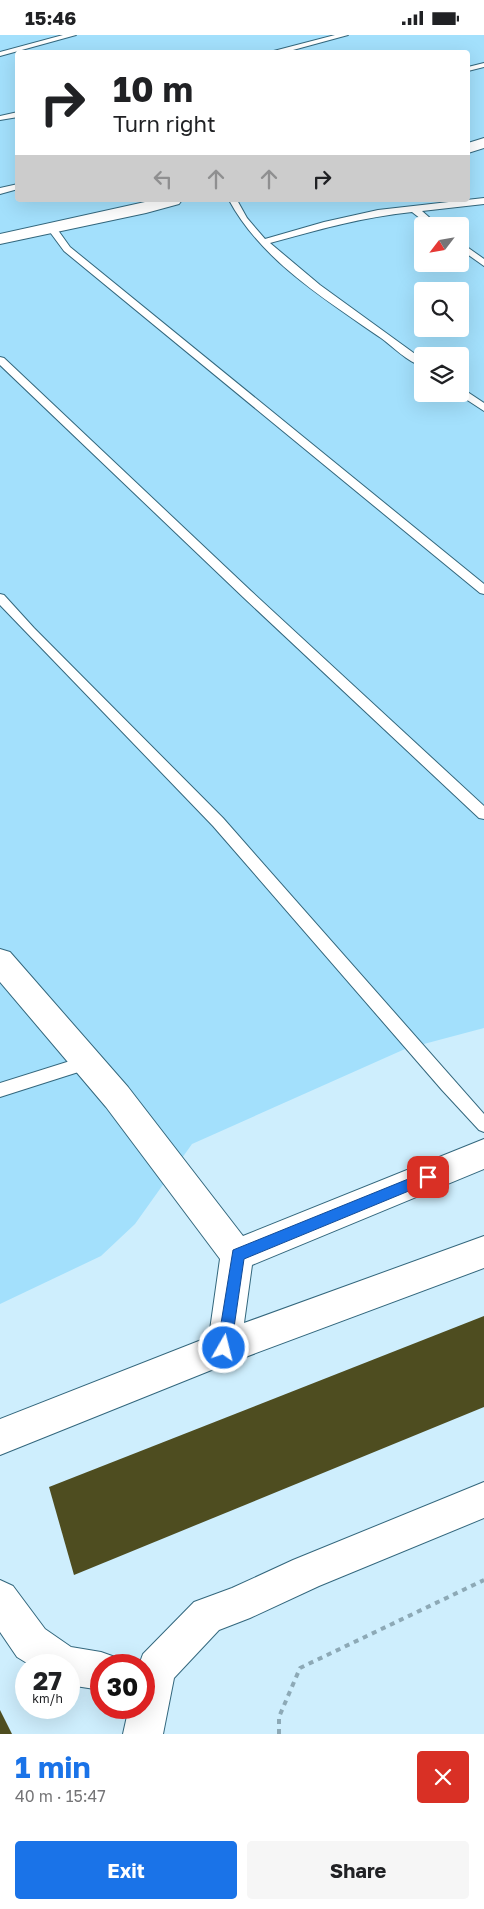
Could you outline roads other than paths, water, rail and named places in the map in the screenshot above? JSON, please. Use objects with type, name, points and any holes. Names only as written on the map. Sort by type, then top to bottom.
[{"type":"street","points":[[470,147],[484,143]]},
{"type":"street","points":[[0,239],[166,202]]},
{"type":"street","points":[[0,961],[117,1097],[237,1255],[224,1348]]},
{"type":"street","points":[[237,1255],[484,1154]]},
{"type":"street","points":[[0,1437],[224,1348],[484,1252]]},
{"type":"street","points":[[155,1664],[207,1615],[237,1605],[306,1573],[484,1499]]},
{"type":"street","points":[[0,1599],[31,1643],[48,1654]]},
{"type":"street","points":[[143,1734],[145,1719]]},
{"type":"lane","points":[[16,50],[72,35]]},
{"type":"lane","points":[[282,50],[344,35]]},
{"type":"lane","points":[[0,45],[9,52]]},
{"type":"lane","points":[[0,54],[15,50]]},
{"type":"lane","points":[[470,68],[484,65]]},
{"type":"lane","points":[[0,118],[15,115]]},
{"type":"lane","points":[[0,191],[15,187]]},
{"type":"lane","points":[[264,242],[326,224],[378,213],[484,201]]},
{"type":"lane","points":[[234,202],[236,210],[264,242],[319,289],[414,357]]},
{"type":"lane","points":[[413,208],[424,217]]},
{"type":"lane","points":[[52,228],[67,249],[484,590]]},
{"type":"lane","points":[[469,252],[484,263]]},
{"type":"lane","points":[[0,360],[484,814]]},
{"type":"lane","points":[[469,397],[484,408]]},
{"type":"lane","points":[[0,598],[30,631],[218,822],[484,1125]]},
{"type":"lane","points":[[0,1090],[86,1063]]}]
